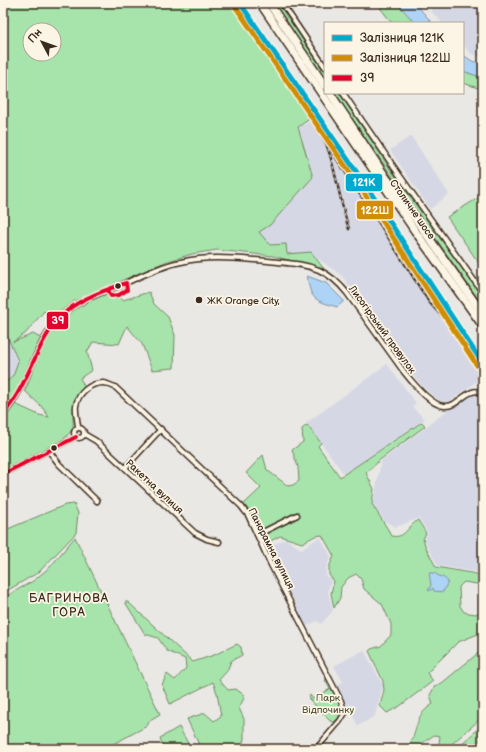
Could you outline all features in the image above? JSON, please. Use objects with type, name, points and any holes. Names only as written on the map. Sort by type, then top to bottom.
[{"type":"highway","name":"Столичне шосе","points":[[260,3],[483,326]]},
{"type":"highway","points":[[269,3],[324,85]]},
{"type":"highway","name":"Столичне шосе","points":[[331,94],[390,183],[483,314]]},
{"type":"street","points":[[282,3],[324,65]]},
{"type":"street","name":"Столичне шосе","points":[[344,94],[396,171],[483,293]]},
{"type":"street","name":"Лисогірський провулок","points":[[3,415],[16,398],[24,384],[48,332],[57,320],[69,309],[85,299],[168,266],[180,262],[204,258],[229,258],[295,264],[320,270],[336,281],[347,293],[411,381],[433,402],[441,406],[449,406],[471,392],[478,391],[483,393]]},
{"type":"street","name":"Панорамна вулиця","points":[[78,428],[76,407],[78,398],[86,389],[91,386],[105,383],[115,387],[161,429],[241,506],[248,515],[271,565],[341,701],[345,713],[338,724],[316,749]]},
{"type":"street","points":[[3,474],[76,437],[80,438],[84,434],[83,430],[78,428],[74,431],[76,437]]},
{"type":"street","points":[[125,468],[161,429]]},
{"type":"street","name":"Ракетна вулиця","points":[[84,434],[96,442],[195,533],[207,539],[219,542]]},
{"type":"street","points":[[49,452],[59,464],[97,501]]},
{"type":"street","points":[[257,535],[297,514]]},
{"type":"shaded area","points":[[433,3],[483,3],[483,57],[471,54],[464,46],[464,22],[441,22],[431,11]]},
{"type":"shaded area","points":[[317,118],[451,326],[449,328],[483,375],[483,385],[479,380],[450,401],[443,402],[435,398],[423,387],[406,367],[378,325],[342,276],[311,254],[267,253],[233,236],[314,177],[299,127]]},
{"type":"shaded area","points":[[411,136],[449,194],[430,209],[390,150]]},
{"type":"shaded area","points":[[3,326],[17,362],[14,374],[3,385]]},
{"type":"shaded area","points":[[387,364],[416,403],[412,407],[425,419],[344,474],[306,423]]},
{"type":"shaded area","points":[[473,391],[481,395],[483,398],[483,573],[438,566],[424,540],[428,533],[419,518],[396,527],[384,521],[373,504],[381,461]]},
{"type":"shaded area","points":[[320,537],[331,556],[326,568],[326,575],[331,581],[328,591],[333,611],[321,624],[317,621],[305,627],[295,608],[296,604],[266,548],[286,539],[301,549]]},
{"type":"shaded area","points":[[364,650],[383,685],[375,716],[358,726],[337,685],[343,682],[334,666]]},
{"type":"green space","points":[[3,3],[236,3],[311,118],[298,127],[313,177],[270,225],[259,232],[270,245],[286,244],[287,254],[311,252],[324,269],[273,256],[217,250],[192,254],[165,262],[74,301],[52,321],[44,311],[26,333],[13,342],[33,334],[42,339],[21,387],[16,396],[3,412],[3,386],[14,374],[18,361],[3,326]]},
{"type":"green space","points":[[273,3],[278,3],[324,72],[324,79]]},
{"type":"green space","points":[[381,3],[398,5],[414,22],[391,22],[381,9]]},
{"type":"green space","points":[[464,71],[483,78],[483,92],[481,89],[464,83]]},
{"type":"green space","points":[[335,94],[340,94],[393,173],[483,298],[483,306]]},
{"type":"green space","points":[[483,195],[483,269],[447,217]]},
{"type":"green space","points":[[149,292],[154,304],[168,317],[175,335],[174,368],[152,370],[142,344],[127,326],[119,344],[93,342],[87,352],[92,370],[80,378],[85,388],[74,401],[73,429],[64,439],[3,471],[3,417],[15,404],[39,415],[49,417],[42,407],[25,391],[45,344],[60,324],[79,307],[109,293],[123,300]]},
{"type":"green space","points":[[422,422],[425,426],[381,459],[366,473],[374,489],[372,504],[392,536],[400,536],[418,520],[426,533],[423,539],[436,567],[482,575],[483,581],[477,584],[464,582],[459,587],[460,606],[464,612],[475,614],[483,612],[483,628],[478,634],[458,642],[427,673],[433,681],[400,706],[387,713],[380,706],[384,690],[383,681],[369,651],[381,646],[391,635],[391,624],[382,604],[364,589],[361,579],[356,574],[348,578],[341,587],[340,598],[334,608],[331,593],[334,581],[329,575],[329,567],[334,556],[322,535],[315,536],[302,543],[280,536],[267,543],[264,541],[243,505],[261,488],[246,473],[263,455],[267,470],[288,486],[299,481],[298,467],[292,450],[303,442],[302,429],[307,425],[321,443],[318,446],[340,477]]},
{"type":"green space","points":[[74,504],[78,513],[76,533],[39,572],[3,593],[3,541],[5,540],[3,531],[65,505]]},
{"type":"green space","points":[[75,537],[160,714],[150,720],[147,726],[104,749],[3,749],[3,598],[33,581],[50,567]]},
{"type":"green space","points":[[125,602],[128,602],[193,662],[214,655],[237,644],[241,647],[242,655],[231,661],[227,671],[219,680],[228,690],[236,689],[245,696],[239,708],[244,719],[244,739],[241,749],[201,749],[187,719],[205,713],[214,721],[221,716],[217,693],[213,682],[170,704],[162,685],[167,674],[175,680],[186,668],[185,659],[167,651],[158,638],[145,634]]},
{"type":"green space","points":[[483,649],[483,713],[478,721],[446,749],[442,749],[439,743],[440,736],[434,735],[424,742],[419,749],[408,749],[420,717],[424,711],[433,704],[430,695],[435,686],[442,683]]},
{"type":"green space","name":"Парк Відпочинку","points":[[327,679],[341,706],[339,716],[334,722],[330,721],[309,699],[310,695],[313,699],[330,689],[325,680]]},
{"type":"green space","points":[[482,726],[483,749],[455,749]]},
{"type":"green space","points":[[179,727],[191,749],[164,749],[160,738]]},
{"type":"water","points":[[397,3],[415,3],[431,22],[414,22]]},
{"type":"water","points":[[464,56],[472,61],[483,64],[483,78],[464,71]]},
{"type":"water","points":[[307,276],[326,283],[344,301],[337,307],[323,303],[315,298],[310,290]]},
{"type":"water","points":[[429,573],[435,573],[447,580],[448,582],[443,592],[434,591],[433,588],[429,591],[428,590],[431,585]]},
{"type":"railway","points":[[280,66],[315,119],[321,131],[330,155],[349,229]]},
{"type":"railway","points":[[324,140],[429,302],[463,341],[483,370]]},
{"type":"rail line","name":"121К","points":[[240,3],[369,190],[483,364]]},
{"type":"rail line","name":"122Ш","points":[[235,6],[364,193],[478,367]]},
{"type":"transit line","name":"39","points":[[3,415],[18,393],[40,347],[59,318],[81,301],[96,294],[126,283],[127,290],[119,295],[111,296],[108,290]]},
{"type":"transit line","name":"39","points":[[3,474],[76,437]]},
{"type":"place","name":"ЖК Orange City,","points":[[199,300]]},
{"type":"district","name":"БАГРИНОВА ГОРА","points":[[69,605]]}]
